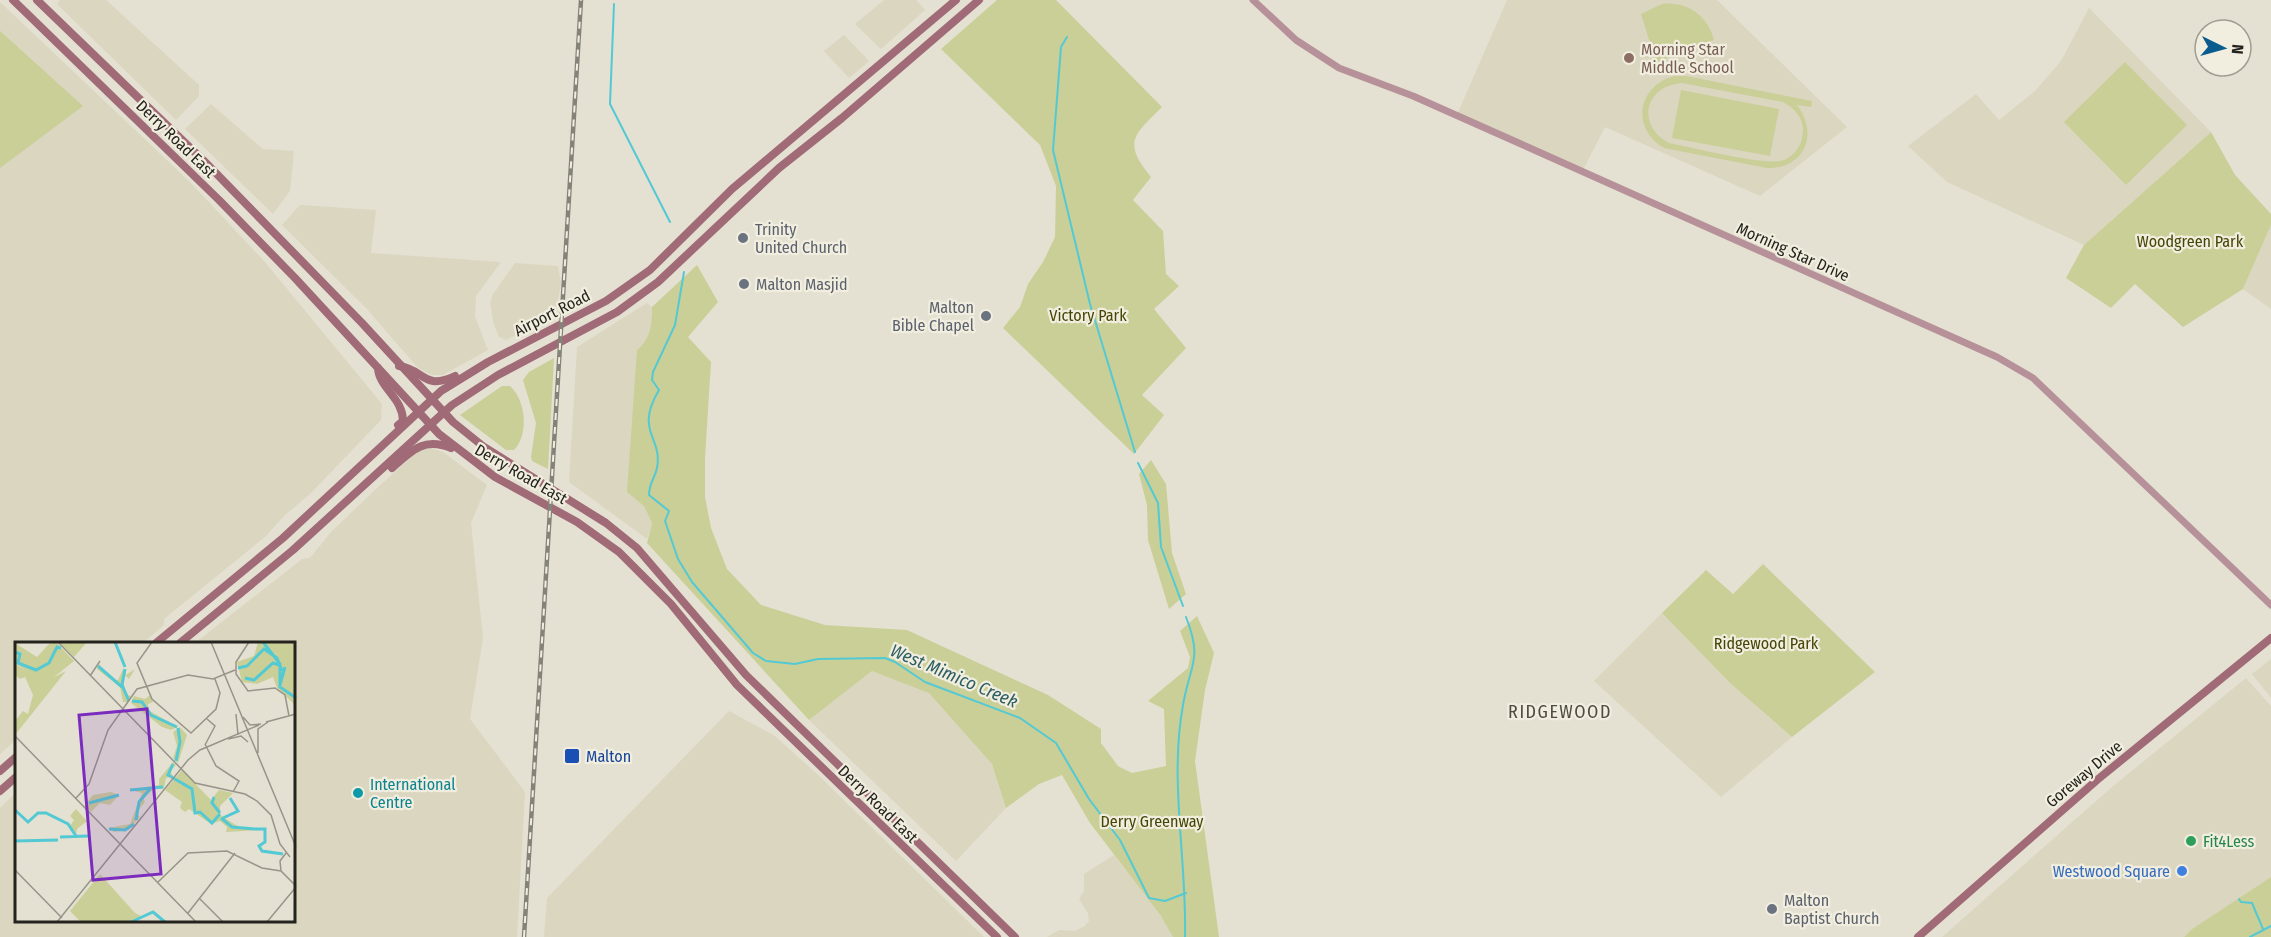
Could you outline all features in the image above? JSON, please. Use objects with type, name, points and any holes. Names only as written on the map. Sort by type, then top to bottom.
[{"type":"main road","name":"Derry Road East","points":[[13,0],[219,200],[430,425],[468,459],[503,482],[577,522],[619,552],[671,604],[737,685],[996,937]]},
{"type":"main road","name":"Derry Road East","points":[[37,0],[208,165],[362,323],[444,413],[484,447],[589,512],[627,539],[660,572],[746,675],[1015,937]]},
{"type":"main road","name":"Airport Road","points":[[157,642],[283,538],[431,400],[465,375],[595,307],[636,281],[663,258],[732,189],[956,0]]},
{"type":"main road","name":"Airport Road","points":[[181,642],[285,558],[430,425],[483,383],[638,298],[670,271],[779,168],[851,111],[979,0]]},
{"type":"main road","points":[[399,366],[407,367],[421,378],[432,381],[465,375]]},
{"type":"main road","points":[[367,459],[367,456],[403,421],[397,399],[378,377],[378,368]]},
{"type":"main road","points":[[380,472],[389,471],[413,448],[425,442],[450,448],[468,459]]},
{"type":"main road","name":"Goreway Drive","points":[[1918,937],[2097,780],[2271,638]]},
{"type":"main road","points":[[0,771],[15,758]]},
{"type":"main road","points":[[0,791],[15,778]]},
{"type":"street","name":"Morning Star Drive","points":[[1254,0],[1296,40],[1339,68],[1413,96],[1530,148],[1997,357],[2033,378],[2271,605]]},
{"type":"shaded area","points":[[60,0],[106,0],[199,85],[199,96],[176,120],[57,4]]},
{"type":"shaded area","points":[[884,0],[916,0],[925,10],[881,49],[855,24]]},
{"type":"shaded area","name":"Morning Star Middle School","points":[[1507,0],[1717,0],[1847,127],[1760,196],[1605,127],[1582,172],[1456,117]]},
{"type":"shaded area","points":[[0,2],[190,182],[265,262],[382,404],[381,420],[311,493],[284,516],[266,536],[164,619],[164,625],[144,642],[15,642],[15,741],[0,754]]},
{"type":"shaded area","points":[[2089,8],[2211,132],[2084,245],[1947,182],[1908,146],[1976,94],[1999,120],[2035,91],[2061,61]]},
{"type":"shaded area","points":[[844,35],[869,61],[849,78],[824,51]]},
{"type":"shaded area","points":[[211,104],[263,149],[294,151],[290,191],[273,214],[185,129]]},
{"type":"shaded area","points":[[300,205],[376,210],[371,253],[501,262],[476,296],[475,317],[488,350],[443,375],[432,375],[418,368],[367,309],[282,225]]},
{"type":"shaded area","points":[[2271,225],[2271,309],[2243,289]]},
{"type":"shaded area","points":[[515,263],[558,266],[561,284],[555,316],[506,340],[499,337],[490,303],[493,294]]},
{"type":"shaded area","points":[[647,303],[652,307],[652,323],[647,343],[644,506],[652,523],[647,539],[569,482],[577,347]]},
{"type":"shaded area","points":[[430,448],[443,452],[487,485],[471,523],[483,638],[470,719],[525,792],[517,937],[0,937],[0,808],[15,793],[15,922],[296,922],[296,642],[196,642],[302,559],[310,558],[331,532],[418,451]]},
{"type":"shaded area","points":[[1662,613],[1730,683],[1792,737],[1721,797],[1594,681]]},
{"type":"shaded area","points":[[2271,659],[2271,698],[2252,674]]},
{"type":"shaded area","points":[[872,671],[929,692],[992,764],[1006,808],[956,861],[809,720]]},
{"type":"shaded area","points":[[2246,678],[2271,706],[2271,877],[2192,929],[2184,937],[1942,937],[2112,787]]},
{"type":"shaded area","points":[[729,711],[775,736],[984,937],[544,937],[547,898]]},
{"type":"shaded area","points":[[1114,855],[1161,916],[1173,937],[1047,937],[1059,930],[1075,931],[1085,926],[1089,921],[1088,913],[1079,899],[1084,891],[1084,874]]},
{"type":"green space","name":"Victory Park","points":[[997,0],[1056,0],[1162,107],[1144,125],[1135,139],[1134,147],[1137,155],[1151,177],[1133,200],[1163,231],[1166,274],[1179,286],[1154,309],[1186,348],[1142,395],[1164,415],[1134,454],[1003,328],[1020,307],[1028,284],[1043,262],[1055,237],[1056,186],[1040,145],[941,49]]},
{"type":"green space","points":[[1662,4],[1688,7],[1706,23],[1714,40],[1656,62],[1641,14]]},
{"type":"green space","points":[[0,31],[83,106],[0,168]]},
{"type":"green space","points":[[2125,62],[2187,125],[2126,185],[2064,122]]},
{"type":"green space","points":[[1674,76],[1686,76],[1812,101],[1811,107],[1797,105],[1804,116],[1807,127],[1804,148],[1791,163],[1767,168],[1664,148],[1653,140],[1646,130],[1643,119],[1646,98],[1662,81]],"holes":[[[1682,83],[1783,102],[1794,110],[1803,125],[1803,135],[1798,148],[1784,160],[1746,159],[1669,143],[1652,127],[1649,117],[1652,99],[1659,91]]]},
{"type":"green space","points":[[1681,90],[1779,109],[1770,156],[1672,138]]},
{"type":"green space","name":"Woodgreen Park","points":[[2211,132],[2235,175],[2271,214],[2271,225],[2243,289],[2183,327],[2135,284],[2111,308],[2066,278],[2084,245]]},
{"type":"green space","name":"Derry Greenway","points":[[697,265],[718,302],[688,337],[711,362],[705,497],[711,528],[727,569],[761,605],[825,625],[907,630],[1048,695],[1101,729],[1101,743],[1118,766],[1132,773],[1166,766],[1164,709],[1148,701],[1188,668],[1190,657],[1180,631],[1197,616],[1214,653],[1205,690],[1195,761],[1219,937],[1173,937],[1161,916],[1090,823],[1062,775],[1039,784],[1006,808],[992,764],[929,693],[872,671],[809,720],[647,543],[652,523],[644,506],[627,492],[637,350],[642,346],[650,331],[652,307]]},
{"type":"green space","points":[[554,358],[548,469],[532,461],[536,423],[523,380],[529,372]]},
{"type":"green space","points":[[502,386],[510,386],[515,392],[524,418],[522,436],[514,450],[506,450],[460,415]]},
{"type":"green space","points":[[1151,460],[1166,484],[1172,553],[1186,594],[1169,609],[1148,540],[1147,505],[1139,474]]},
{"type":"green space","name":"Ridgewood Park","points":[[1763,564],[1875,672],[1792,737],[1730,683],[1662,613],[1706,570],[1733,594]]},
{"type":"green space","points":[[2271,877],[2271,937],[2184,937],[2192,929]]},
{"type":"waterway","name":"West Mimico Creek","points":[[614,4],[610,104],[670,222]]},
{"type":"waterway","points":[[1067,37],[1061,47],[1053,150],[1090,304],[1135,452]]},
{"type":"waterway","name":"West Mimico Creek","points":[[684,272],[675,325],[653,372],[652,380],[659,390],[652,404],[649,425],[658,457],[649,495],[669,511],[665,521],[678,559],[692,582],[753,653],[766,661],[795,664],[818,659],[885,658],[925,682],[1020,718],[1056,743],[1089,799],[1120,840],[1149,898],[1165,901],[1186,893]]},
{"type":"waterway","points":[[1138,463],[1158,503],[1161,547],[1183,606]]},
{"type":"waterway","points":[[1185,937],[1178,762],[1183,705],[1194,662],[1194,643],[1186,617]]},
{"type":"waterway","points":[[2239,899],[2241,902],[2252,903],[2263,929]]},
{"type":"waterway","points":[[2250,937],[2271,926]]},
{"type":"railway","points":[[524,937],[581,0]]},
{"type":"place","name":"Morning Star Middle School","points":[[1629,58]]},
{"type":"place","name":"Trinity United Church","points":[[743,238]]},
{"type":"place","name":"Malton Masjid","points":[[744,284]]},
{"type":"place","name":"Malton Bible Chapel","points":[[986,316]]},
{"type":"place","name":"Malton","points":[[572,756]]},
{"type":"place","name":"International Centre","points":[[358,793]]},
{"type":"place","name":"Fit4Less","points":[[2191,841]]},
{"type":"place","name":"Westwood Square","points":[[2182,871]]},
{"type":"place","name":"Malton Baptist Church","points":[[1772,909]]},
{"type":"district","name":"RIDGEWOOD","points":[[1560,712]]}]
